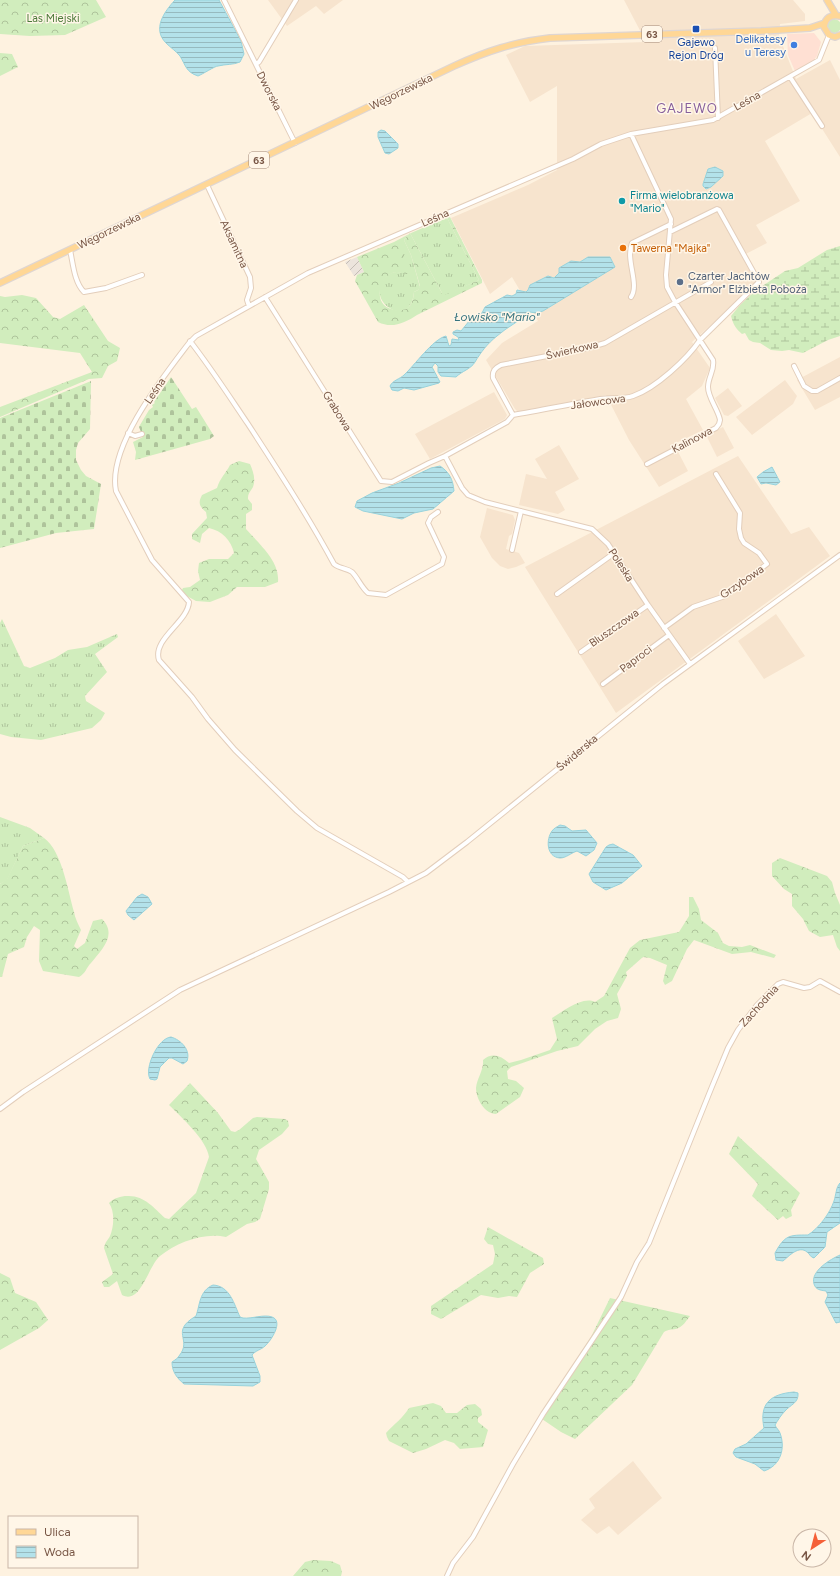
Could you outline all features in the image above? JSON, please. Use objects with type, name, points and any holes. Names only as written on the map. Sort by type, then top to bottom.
[{"type":"main road","points":[[828,1],[838,16],[829,17]]},
{"type":"main road","points":[[827,33],[824,24],[829,17],[828,1]]},
{"type":"main road","name":"Węgorzewska","points":[[0,283],[474,57],[496,48],[516,43],[550,38],[810,28],[824,24]]},
{"type":"main road","name":"Węgorzewska","points":[[810,28],[839,37]]},
{"type":"street","points":[[224,0],[256,64]]},
{"type":"street","name":"Dworska","points":[[295,143],[256,64],[261,59],[296,0]]},
{"type":"street","name":"Leśna","points":[[408,882],[403,877],[318,828],[297,811],[231,745],[208,719],[192,697],[159,660],[158,653],[167,634],[185,614],[189,608],[189,602],[152,560],[142,544],[116,491],[114,483],[115,475],[118,461],[128,433],[154,392],[190,341],[196,336],[308,273],[573,159],[601,144],[631,134],[706,122],[718,118],[819,60],[827,33]]},
{"type":"street","points":[[715,48],[718,118]]},
{"type":"street","points":[[790,77],[822,126]]},
{"type":"street","points":[[631,134],[669,214],[671,224],[666,284],[675,302],[700,340]]},
{"type":"street","name":"Aksamitna","points":[[207,185],[250,277],[251,288],[246,300],[249,306]]},
{"type":"street","name":"Jałowcowa","points":[[428,463],[445,456],[507,422],[513,415],[600,399],[619,400],[645,391],[659,381],[693,350],[700,340],[759,282],[719,210],[717,209],[670,232]]},
{"type":"street","points":[[631,297],[634,290],[629,254],[632,243],[671,224]]},
{"type":"street","points":[[70,250],[75,274],[84,292],[106,288],[142,275]]},
{"type":"street","name":"Świerkowa","points":[[513,415],[493,378],[493,373],[497,367],[598,346],[711,282]]},
{"type":"street","name":"Grabowa","points":[[265,297],[381,481],[392,482],[428,463]]},
{"type":"street","name":"Kalinowa","points":[[647,464],[716,428],[720,424],[719,415],[708,391],[713,369],[713,360],[700,340]]},
{"type":"street","points":[[190,341],[206,362],[272,461],[313,526],[334,564],[340,568],[350,570],[368,593],[386,595],[442,564],[444,557],[428,523],[431,517],[438,512]]},
{"type":"street","points":[[794,366],[804,386],[812,391],[818,390],[840,378]]},
{"type":"street","points":[[128,433],[135,436],[142,434]]},
{"type":"street","name":"Poleska","points":[[445,456],[462,488],[468,495],[485,502],[592,529],[605,541],[690,664]]},
{"type":"street","name":"Grzybowa","points":[[664,628],[693,607],[725,596],[767,564],[759,554],[744,543],[741,538],[739,529],[740,513],[716,474]]},
{"type":"street","points":[[512,550],[521,511]]},
{"type":"street","points":[[557,594],[613,554]]},
{"type":"street","name":"Świderska","points":[[0,1109],[23,1092],[180,990],[303,933],[426,873],[447,858],[631,709],[690,664],[840,555]]},
{"type":"street","name":"Bluszczowa","points":[[581,652],[648,605]]},
{"type":"street","name":"Paproci","points":[[603,684],[669,635]]},
{"type":"street","name":"Zachodnia","points":[[447,1576],[453,1563],[473,1537],[513,1464],[543,1414],[620,1297],[637,1262],[649,1243],[720,1067],[738,1030],[762,1000],[778,984],[783,982],[804,988],[810,987],[820,981],[840,992]]},
{"type":"shaded area","points":[[268,0],[343,0],[324,14],[316,6],[287,26]]},
{"type":"shaded area","points":[[624,0],[793,0],[805,14],[805,21],[780,24],[779,36],[796,79],[830,60],[840,80],[840,157],[812,113],[765,141],[800,201],[756,225],[767,243],[742,256],[756,284],[692,342],[710,368],[702,386],[686,399],[703,430],[674,444],[688,471],[659,487],[629,440],[606,395],[518,412],[515,409],[486,360],[502,343],[538,321],[512,277],[490,294],[451,218],[528,185],[557,170],[557,86],[530,102],[506,55],[525,46],[646,42]]},
{"type":"shaded area","points":[[814,33],[821,42],[817,56],[813,61],[795,71],[788,55],[787,34]]},
{"type":"shaded area","points":[[357,257],[364,272],[354,276],[345,262]]},
{"type":"shaded area","points":[[840,357],[840,397],[815,410],[797,380]]},
{"type":"shaded area","points":[[785,380],[797,396],[793,404],[752,435],[736,417]]},
{"type":"shaded area","points":[[728,388],[742,406],[728,416],[724,415],[715,398]]},
{"type":"shaded area","points":[[494,392],[507,415],[505,419],[430,459],[415,434]]},
{"type":"shaded area","points":[[723,427],[734,448],[717,457],[706,435]]},
{"type":"shaded area","points":[[559,445],[579,479],[555,492],[565,510],[558,514],[519,505],[526,474],[547,479],[535,459]]},
{"type":"shaded area","points":[[738,456],[791,534],[809,527],[830,556],[616,713],[525,567]]},
{"type":"shaded area","points":[[487,508],[513,515],[515,520],[512,534],[509,536],[506,549],[519,553],[525,563],[508,569],[500,566],[492,558],[480,537]]},
{"type":"shaded area","points":[[776,614],[805,656],[764,679],[738,641]]},
{"type":"shaded area","points":[[633,1461],[662,1498],[618,1535],[609,1526],[597,1534],[581,1520],[595,1508],[589,1499]]},
{"type":"green space","name":"Las Miejski","points":[[0,0],[96,0],[106,17],[65,35],[30,36],[0,34]]},
{"type":"green space","points":[[831,19],[837,19],[841,23],[841,29],[837,33],[831,33],[827,29],[827,23]]},
{"type":"green space","name":"Las Miejski","points":[[0,53],[12,54],[18,67],[0,76]]},
{"type":"green space","points":[[448,217],[447,218],[479,280],[442,297],[442,293],[410,233]]},
{"type":"green space","points":[[450,217],[482,280],[482,283],[403,323],[388,325],[378,322],[355,281],[357,275],[364,272],[357,257],[397,242],[410,271],[406,275],[395,272],[386,278],[381,285],[380,298],[386,307],[395,310],[404,310],[413,300],[414,292],[418,290],[420,286],[411,255],[404,240],[410,233],[442,293],[442,296],[479,280],[447,218]]},
{"type":"green space","points":[[409,234],[404,240],[411,255],[420,287],[414,292],[411,304],[405,310],[397,311],[390,308],[384,302],[380,295],[380,286],[390,274],[396,272],[403,273],[397,243],[394,242]]},
{"type":"green space","points":[[840,246],[840,336],[828,340],[803,353],[789,350],[771,350],[760,343],[749,340],[745,333],[742,334],[736,328],[731,316],[755,291],[785,271],[798,268],[827,250]]},
{"type":"green space","points":[[22,295],[36,298],[53,317],[60,319],[84,305],[108,341],[120,348],[117,361],[108,366],[102,378],[89,379],[0,417],[0,407],[92,372],[80,353],[0,343],[0,296],[5,297]]},
{"type":"green space","points":[[171,377],[192,409],[196,407],[214,436],[210,439],[135,460],[136,452],[133,442],[143,437],[139,427]]},
{"type":"green space","points":[[91,381],[90,429],[78,443],[76,460],[86,476],[101,484],[94,529],[56,533],[0,548],[0,418]]},
{"type":"green space","points":[[239,461],[250,464],[254,478],[254,484],[248,497],[252,504],[252,510],[246,514],[246,529],[268,553],[276,567],[278,582],[265,587],[237,587],[228,595],[210,602],[196,601],[185,595],[182,590],[183,588],[190,587],[200,580],[198,571],[199,563],[209,559],[228,559],[234,553],[228,540],[214,529],[209,528],[202,534],[200,543],[192,539],[192,534],[207,518],[206,512],[200,504],[200,500],[202,495],[217,488],[230,465]]},
{"type":"green space","points":[[2,619],[24,666],[30,668],[55,658],[68,650],[87,647],[117,634],[118,637],[95,654],[107,672],[85,696],[86,701],[105,713],[101,720],[92,728],[41,740],[11,737],[0,734],[0,623]]},
{"type":"green space","points":[[0,817],[30,828],[44,838],[23,846],[7,880],[0,884]]},
{"type":"green space","points":[[44,838],[50,844],[60,862],[75,916],[81,930],[74,946],[77,949],[85,943],[93,921],[102,919],[107,925],[108,937],[103,948],[85,972],[79,977],[43,971],[39,961],[40,930],[34,926],[27,937],[24,947],[8,954],[2,977],[0,977],[0,884],[7,879],[23,846]]},
{"type":"green space","points":[[780,858],[827,876],[832,882],[840,905],[840,951],[833,935],[820,937],[809,931],[803,919],[792,906],[792,894],[784,889],[772,876],[772,863]]},
{"type":"green space","points":[[689,897],[693,897],[699,909],[701,920],[718,933],[723,943],[729,946],[742,947],[750,945],[776,955],[774,958],[751,952],[732,954],[694,940],[687,949],[672,981],[665,985],[663,981],[667,965],[650,958],[643,957],[626,972],[627,976],[617,994],[621,1009],[618,1018],[607,1021],[595,1029],[578,1046],[557,1051],[511,1067],[507,1071],[508,1079],[516,1081],[524,1088],[520,1097],[496,1114],[485,1109],[479,1101],[476,1092],[483,1060],[490,1056],[496,1056],[503,1058],[509,1063],[550,1050],[557,1039],[552,1018],[567,1008],[584,1001],[595,1002],[604,996],[630,948],[640,940],[679,932],[689,916]]},
{"type":"green space","points":[[190,1083],[218,1113],[231,1131],[235,1132],[239,1130],[253,1118],[257,1117],[285,1119],[288,1121],[289,1126],[282,1134],[259,1150],[256,1159],[269,1182],[269,1189],[260,1219],[247,1224],[226,1237],[200,1237],[175,1246],[160,1256],[144,1283],[134,1295],[129,1297],[122,1295],[117,1281],[109,1287],[104,1287],[102,1282],[113,1274],[104,1248],[110,1236],[113,1224],[113,1215],[109,1203],[122,1196],[133,1196],[144,1200],[153,1206],[165,1218],[169,1219],[196,1193],[209,1157],[204,1143],[199,1136],[169,1105]]},
{"type":"green space","points":[[738,1136],[800,1193],[791,1210],[792,1216],[786,1219],[783,1216],[778,1220],[752,1196],[758,1184],[729,1154]]},
{"type":"green space","points":[[488,1227],[543,1258],[544,1264],[530,1273],[517,1297],[509,1296],[498,1298],[481,1295],[441,1319],[431,1314],[431,1306],[493,1264],[495,1254],[493,1245],[488,1244],[484,1239]]},
{"type":"green space","points":[[0,1273],[10,1278],[15,1293],[36,1302],[48,1320],[39,1328],[0,1350]]},
{"type":"green space","points":[[610,1298],[690,1316],[681,1327],[664,1332],[632,1385],[575,1439],[561,1432],[539,1417],[591,1337]]},
{"type":"green space","points":[[433,1403],[441,1406],[446,1413],[457,1413],[467,1405],[475,1404],[481,1409],[482,1415],[478,1418],[478,1422],[488,1430],[483,1447],[460,1449],[454,1443],[445,1440],[413,1453],[389,1441],[386,1433],[407,1412],[409,1408]]},
{"type":"green space","points":[[313,1560],[331,1561],[340,1565],[342,1572],[341,1576],[293,1576],[305,1562]]},
{"type":"water","points":[[175,0],[219,0],[241,41],[244,54],[240,62],[216,66],[198,76],[189,71],[180,56],[162,38],[160,32],[161,21]]},
{"type":"water","points":[[381,130],[385,131],[398,144],[398,148],[389,154],[385,153],[378,137],[378,132]]},
{"type":"water","points":[[715,167],[723,171],[723,176],[711,187],[706,189],[703,184],[708,169]]},
{"type":"water","name":"Łowisko \"Mario\"","points":[[588,257],[610,257],[615,267],[543,311],[536,313],[530,312],[493,339],[484,348],[473,364],[456,377],[441,376],[438,372],[438,366],[435,363],[432,367],[440,382],[439,383],[414,390],[404,388],[398,391],[392,390],[390,386],[391,384],[401,378],[435,342],[446,336],[449,346],[451,345],[452,339],[459,340],[453,332],[457,330],[461,331],[470,320],[482,313],[485,307],[507,295],[512,296],[516,294],[517,290],[526,292],[530,285],[548,276],[554,278],[559,273],[559,268],[571,261],[580,262]]},
{"type":"water","points":[[440,466],[450,476],[454,491],[433,509],[414,513],[402,519],[363,511],[355,507],[357,501],[372,493],[399,483],[431,468]]},
{"type":"water","points":[[772,467],[780,482],[776,485],[766,483],[761,484],[757,477]]},
{"type":"water","points":[[560,825],[565,826],[572,831],[586,830],[597,843],[594,850],[586,856],[577,851],[562,858],[555,857],[548,847],[548,843],[550,834]]},
{"type":"water","points":[[613,844],[633,855],[642,866],[622,883],[606,890],[593,882],[589,874],[606,847]]},
{"type":"water","points":[[142,894],[148,897],[152,904],[134,920],[126,911],[137,897]]},
{"type":"water","points":[[171,1037],[182,1043],[186,1049],[188,1053],[187,1061],[183,1064],[169,1058],[160,1067],[157,1079],[150,1079],[149,1068],[153,1054],[161,1042]]},
{"type":"water","points":[[840,1183],[840,1223],[827,1232],[825,1247],[814,1258],[804,1250],[797,1250],[783,1261],[776,1260],[775,1253],[785,1239],[796,1235],[808,1235],[820,1224],[832,1206]]},
{"type":"water","points":[[840,1255],[840,1322],[836,1323],[825,1302],[828,1295],[826,1291],[816,1287],[814,1284],[814,1279],[818,1270],[822,1266]]},
{"type":"water","points":[[213,1285],[224,1289],[231,1296],[240,1317],[247,1318],[269,1316],[275,1319],[277,1323],[277,1327],[268,1343],[252,1355],[260,1376],[260,1382],[253,1386],[184,1384],[174,1372],[172,1362],[178,1358],[184,1345],[182,1331],[188,1322],[196,1316],[205,1291]]},
{"type":"water","points":[[794,1392],[798,1393],[797,1399],[775,1425],[782,1439],[782,1451],[778,1461],[770,1469],[764,1471],[755,1464],[736,1457],[733,1453],[735,1449],[746,1444],[764,1428],[763,1413],[768,1402],[778,1395]]},
{"type":"place","name":"Gajewo Rejon Dróg","points":[[696,29]]},
{"type":"place","name":"Delikatesy u Teresy","points":[[794,45]]},
{"type":"place","name":"Firma wielobranżowa \"Mario\"","points":[[622,201]]},
{"type":"place","name":"Tawerna \"Majka\"","points":[[623,248]]},
{"type":"place","name":"Czarter Jachtów \"Armor\" Elżbieta Poboża","points":[[680,282]]},
{"type":"district","name":"GAJEWO","points":[[687,108]]}]
